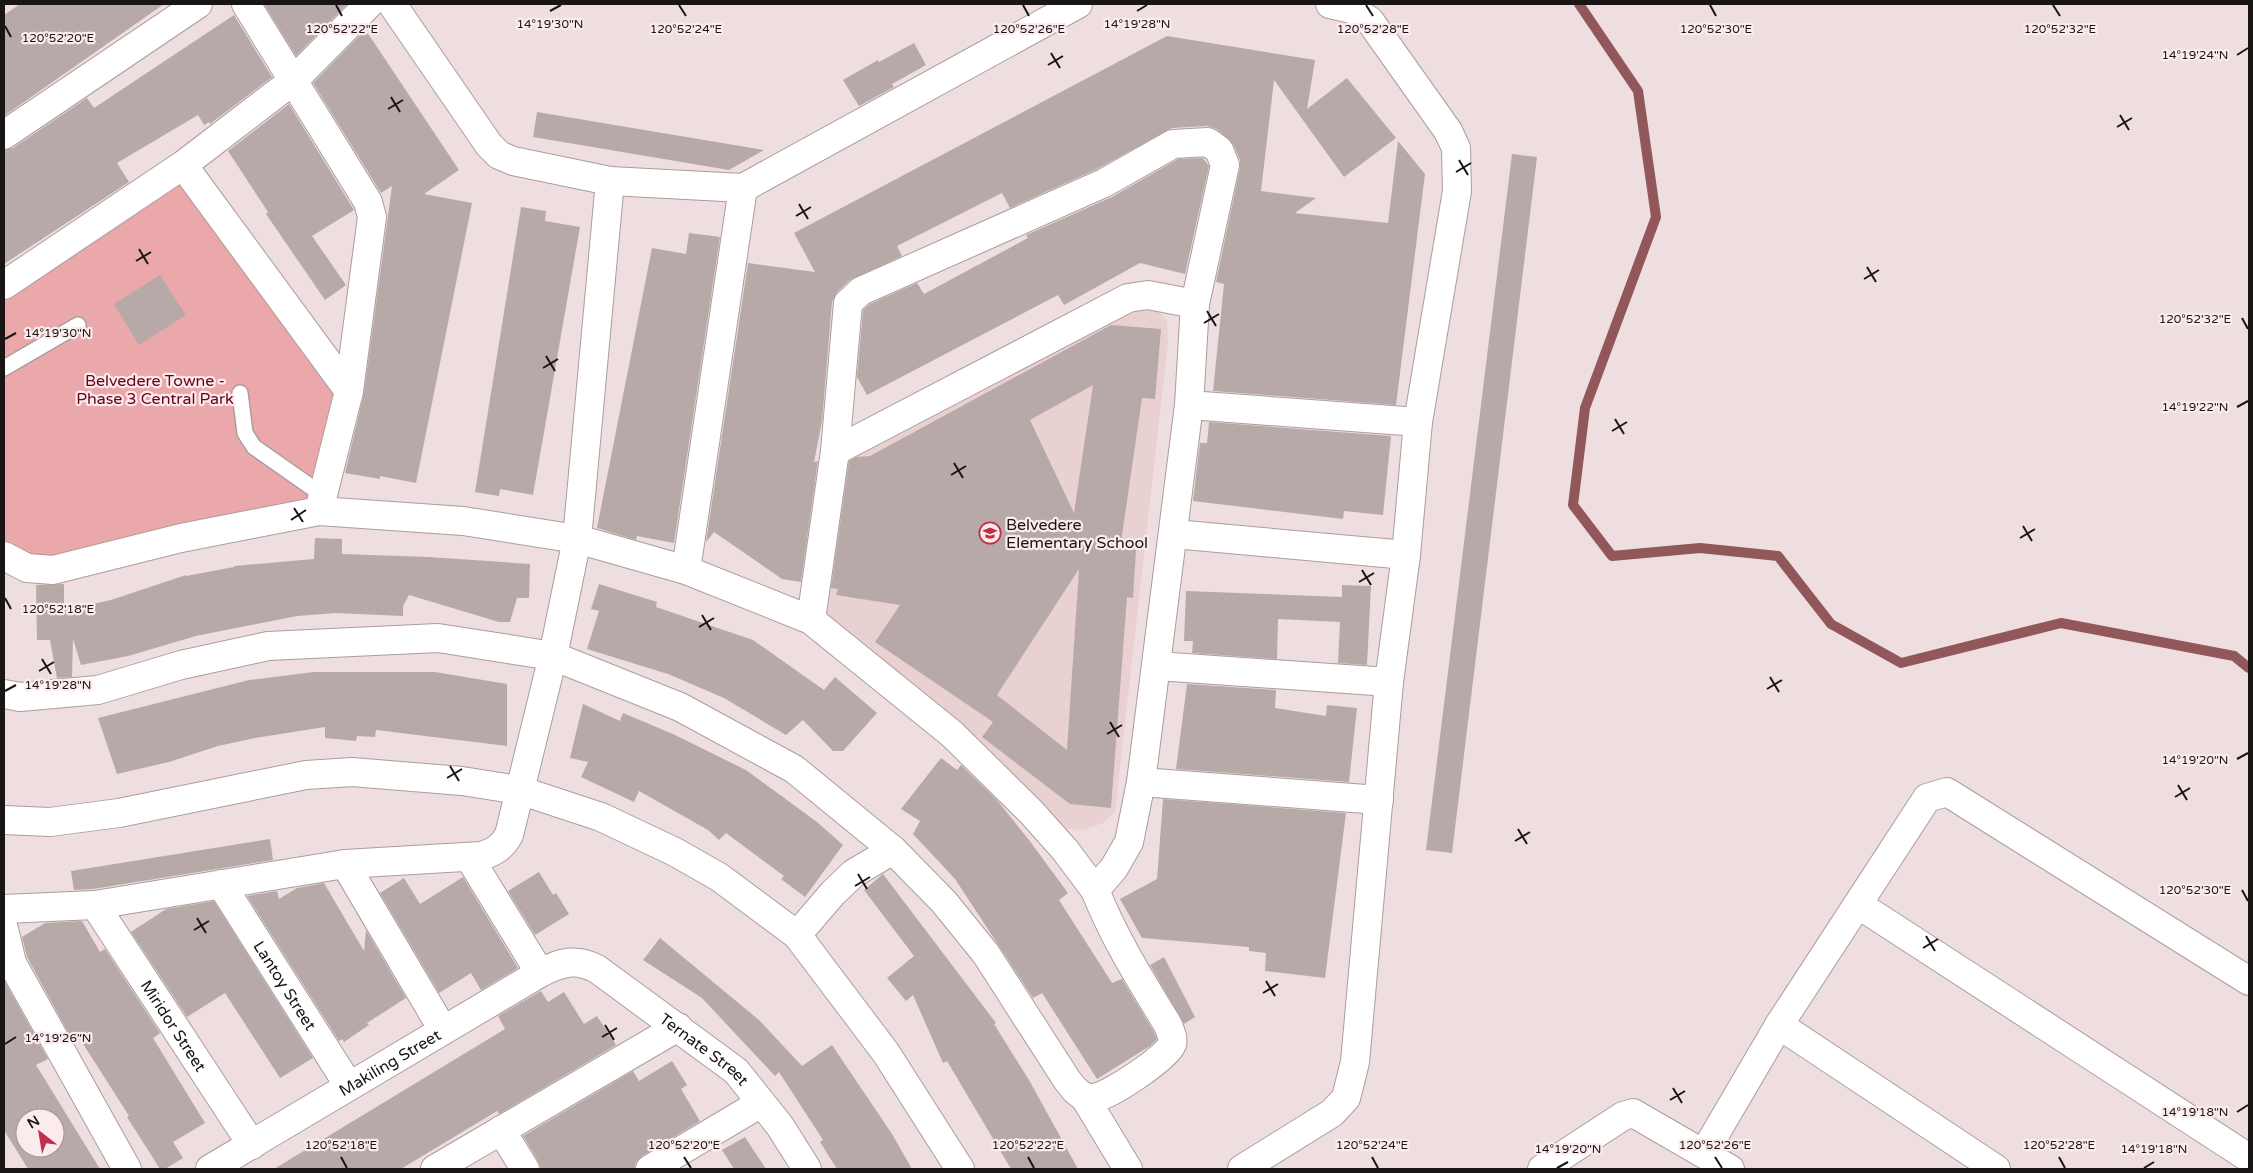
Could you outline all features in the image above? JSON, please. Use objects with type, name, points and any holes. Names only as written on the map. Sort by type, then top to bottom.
[{"type":"street","points":[[4,135],[198,4]]},
{"type":"street","points":[[246,4],[368,202],[372,217],[349,391],[322,503]]},
{"type":"street","points":[[4,285],[183,165],[294,80],[369,4]]},
{"type":"street","points":[[392,4],[488,145],[499,155],[513,161],[610,181],[743,188],[1078,4]]},
{"type":"street","points":[[1242,1169],[1332,1113],[1346,1098],[1355,1062],[1389,682],[1406,555],[1418,422],[1457,191],[1458,168],[1456,148],[1448,131],[1370,21],[1352,9],[1330,4]]},
{"type":"street","points":[[811,620],[835,451],[848,303],[862,291],[1104,182],[1173,144],[1208,142],[1219,150],[1225,165],[1195,304],[1189,405],[1142,782],[1129,842],[1114,868],[1095,890]]},
{"type":"street","points":[[183,165],[349,391]]},
{"type":"street","points":[[4,909],[95,905],[345,864],[469,857],[493,853],[503,846],[509,835],[553,656],[577,539],[610,181]]},
{"type":"street","points":[[686,570],[743,188]]},
{"type":"street","points":[[835,451],[1128,298],[1148,295],[1195,304]]},
{"type":"street","points":[[1189,405],[1418,422]]},
{"type":"street","points":[[4,556],[27,568],[52,570],[322,503],[463,521],[577,539],[686,570],[811,620],[952,734],[1032,812],[1065,850],[1095,890],[1125,954],[1168,1025],[1172,1034],[1172,1044],[1156,1061],[1111,1091],[1098,1097],[1085,1098]]},
{"type":"street","points":[[1174,534],[1406,555]]},
{"type":"street","points":[[4,694],[20,697],[98,690],[181,665],[268,646],[438,638],[553,656],[680,707],[794,769],[892,850],[944,902],[986,954],[1067,1080],[1085,1098],[1128,1169]]},
{"type":"street","points":[[1157,666],[1389,682]]},
{"type":"street","points":[[4,820],[50,822],[119,813],[306,775],[352,772],[462,781],[519,790],[601,817],[675,852],[719,877],[797,935],[854,1008],[886,1053],[960,1169]]},
{"type":"street","points":[[1142,782],[1379,800]]},
{"type":"street","points":[[1704,1153],[1779,1025],[1927,798],[1948,792],[2249,981]]},
{"type":"street","points":[[797,935],[833,893],[854,874],[892,850]]},
{"type":"street","points":[[469,857],[540,973]]},
{"type":"street","points":[[345,864],[444,1030]]},
{"type":"street","name":"Lantoy Street","points":[[221,884],[349,1086]]},
{"type":"street","name":"Miridor Street","points":[[95,905],[252,1144]]},
{"type":"street","points":[[1859,905],[2249,1158]]},
{"type":"street","points":[[4,929],[12,963],[127,1169]]},
{"type":"street","name":"Makiling Street","points":[[210,1169],[540,973],[555,965],[572,961]]},
{"type":"street","name":"Ternate Street","points":[[572,961],[586,963],[597,969],[736,1071],[780,1126],[807,1169]]},
{"type":"street","points":[[1779,1025],[1996,1169]]},
{"type":"street","points":[[435,1169],[678,1027]]},
{"type":"street","points":[[657,1168],[761,1102]]},
{"type":"street","points":[[1542,1169],[1623,1116],[1633,1113],[1730,1169]]},
{"type":"street","points":[[500,1130],[525,1169]]},
{"type":"lane","points":[[4,368],[78,325]]},
{"type":"lane","points":[[240,393],[245,433],[254,448],[322,503]]},
{"type":"shaded area","name":"Belvedere Elementary School","points":[[1155,307],[1167,322],[1168,342],[1115,811],[1103,823],[1083,830],[1064,829],[820,612],[845,454],[1129,308]]},
{"type":"green space","name":"Belvedere Towne - Phase 3 Central Park","points":[[177,169],[349,391],[319,511],[53,570],[4,556],[4,285]]},
{"type":"building","points":[[20,4],[164,4],[4,116],[4,15]]},
{"type":"building","points":[[264,4],[347,4],[296,56]]},
{"type":"building","points":[[234,15],[272,77],[210,124],[209,122],[204,125],[198,115],[117,163],[129,182],[4,264],[4,150],[13,148],[87,98],[94,108]]},
{"type":"building","points":[[364,31],[369,35],[459,170],[424,194],[472,203],[416,483],[380,476],[380,479],[345,473],[364,393],[392,186],[381,193],[313,83]]},
{"type":"building","points":[[1167,36],[1315,60],[1307,109],[1347,78],[1396,138],[1344,177],[1274,80],[1261,191],[1316,198],[1295,213],[1388,223],[1398,141],[1425,174],[1396,405],[1213,391],[1224,284],[1216,282],[1240,168],[1240,160],[1233,144],[1217,129],[1207,126],[1172,128],[1097,169],[1010,208],[1002,193],[897,246],[902,256],[850,280],[837,292],[832,302],[822,421],[814,462],[818,461],[801,582],[782,579],[714,532],[706,542],[748,263],[815,272],[794,233]]},
{"type":"building","points":[[914,43],[926,65],[892,84],[894,87],[859,106],[843,80],[878,60],[879,62]]},
{"type":"building","points":[[289,104],[354,210],[312,236],[346,285],[325,300],[266,214],[268,212],[228,151]]},
{"type":"building","points":[[537,112],[764,150],[729,170],[533,137]]},
{"type":"building","points":[[1512,154],[1537,157],[1452,853],[1426,850]]},
{"type":"building","points":[[1203,158],[1209,166],[1185,274],[1140,263],[1064,305],[1058,295],[867,395],[857,377],[863,310],[870,304],[917,283],[924,294],[1028,238],[1026,235],[1112,197],[1178,159]]},
{"type":"building","points":[[521,207],[546,211],[545,221],[580,227],[533,495],[500,489],[499,496],[475,492]]},
{"type":"building","points":[[689,233],[720,237],[674,543],[637,536],[636,540],[597,528],[652,248],[686,254]]},
{"type":"building","points":[[160,275],[186,315],[139,345],[114,304]]},
{"type":"building","name":"Belvedere Elementary School","points":[[1111,325],[1161,329],[1155,399],[1142,398],[1120,549],[1136,550],[1133,598],[1127,597],[1111,808],[1070,804],[982,737],[993,722],[875,642],[900,605],[836,595],[838,589],[831,588],[849,461],[856,457],[870,456]],"holes":[[[1093,385],[1074,513],[1030,420]],[[1079,569],[1067,750],[997,695]]]},
{"type":"building","points":[[1209,422],[1391,436],[1383,515],[1344,511],[1343,519],[1193,501],[1200,443],[1207,443]]},
{"type":"building","points":[[315,538],[342,539],[342,554],[429,557],[530,564],[529,598],[517,598],[510,622],[499,622],[409,595],[403,606],[403,616],[336,613],[297,616],[196,636],[128,656],[81,665],[73,639],[72,677],[57,678],[50,640],[37,640],[36,585],[64,584],[64,610],[111,600],[186,575],[234,566],[314,559]]},
{"type":"building","points":[[599,584],[657,602],[656,607],[753,640],[824,690],[835,677],[877,713],[843,751],[833,751],[803,720],[786,735],[724,698],[668,674],[587,649],[599,611],[591,609]]},
{"type":"building","points":[[1342,585],[1371,586],[1367,665],[1338,663],[1340,622],[1278,619],[1277,659],[1192,653],[1193,641],[1184,641],[1186,591],[1342,597]]},
{"type":"building","points":[[314,672],[435,672],[507,684],[507,746],[376,730],[375,737],[357,736],[356,741],[325,738],[325,727],[218,746],[169,762],[117,774],[98,718],[249,680]]},
{"type":"building","points":[[1187,684],[1276,690],[1275,708],[1326,716],[1327,705],[1357,708],[1349,782],[1176,769]]},
{"type":"building","points":[[583,704],[620,721],[623,713],[673,734],[746,770],[817,822],[843,845],[805,897],[781,879],[784,876],[726,833],[719,840],[708,830],[639,791],[634,802],[581,777],[588,762],[570,758]]},
{"type":"building","points":[[941,758],[957,770],[961,765],[996,799],[1029,840],[1068,893],[1059,900],[1112,983],[1122,979],[1154,1032],[1157,1039],[1150,1046],[1097,1079],[1042,993],[1033,998],[955,879],[913,834],[920,821],[901,809]]},
{"type":"building","points":[[1163,799],[1346,813],[1325,978],[1265,971],[1266,953],[1249,951],[1249,947],[1142,938],[1120,899],[1157,879]]},
{"type":"building","points":[[270,839],[273,860],[93,889],[74,890],[71,871]]},
{"type":"building","points":[[539,872],[553,895],[556,893],[569,914],[535,935],[508,891]]},
{"type":"building","points":[[883,874],[996,1023],[994,1024],[1029,1080],[1078,1169],[1011,1169],[947,1061],[943,1063],[913,995],[906,1001],[887,978],[914,956],[864,890]]},
{"type":"building","points":[[463,877],[518,968],[481,990],[471,973],[439,993],[380,893],[404,878],[420,904]]},
{"type":"building","points":[[324,883],[364,951],[366,930],[406,998],[367,1023],[369,1025],[344,1042],[342,1039],[339,1041],[247,896],[277,891],[279,899],[297,888]]},
{"type":"building","points":[[214,901],[313,1058],[280,1078],[225,993],[187,1017],[131,932],[166,909]]},
{"type":"building","points":[[82,921],[100,952],[105,949],[160,1033],[153,1038],[205,1123],[173,1142],[183,1158],[165,1169],[160,1169],[80,1039],[74,1043],[27,957],[22,937],[45,923]]},
{"type":"building","points":[[660,938],[759,1020],[802,1066],[832,1045],[892,1134],[912,1169],[837,1169],[820,1142],[823,1140],[779,1072],[775,1076],[702,998],[643,960]]},
{"type":"building","points":[[1164,957],[1195,1017],[1184,1024],[1150,965]]},
{"type":"building","points":[[4,980],[48,1059],[36,1065],[62,1108],[15,1108],[15,1148],[4,1130]]},
{"type":"building","points":[[541,991],[548,1002],[564,992],[584,1024],[597,1016],[616,1045],[499,1114],[497,1111],[401,1169],[274,1169],[505,1029],[498,1016]]},
{"type":"building","points":[[672,1061],[687,1085],[681,1089],[700,1121],[642,1156],[636,1162],[634,1169],[541,1169],[523,1136],[633,1071],[639,1081]]},
{"type":"building","points":[[65,1112],[100,1169],[28,1169],[21,1158],[65,1158]]},
{"type":"building","points":[[745,1137],[766,1169],[734,1169],[722,1150]]},
{"type":"waterway","points":[[1579,4],[1638,91],[1656,217],[1585,408],[1573,505],[1612,556],[1700,548],[1778,556],[1831,624],[1901,663],[2061,623],[2234,656],[2249,668]]},
{"type":"place","name":"Belvedere Elementary School","points":[[990,533]]}]
